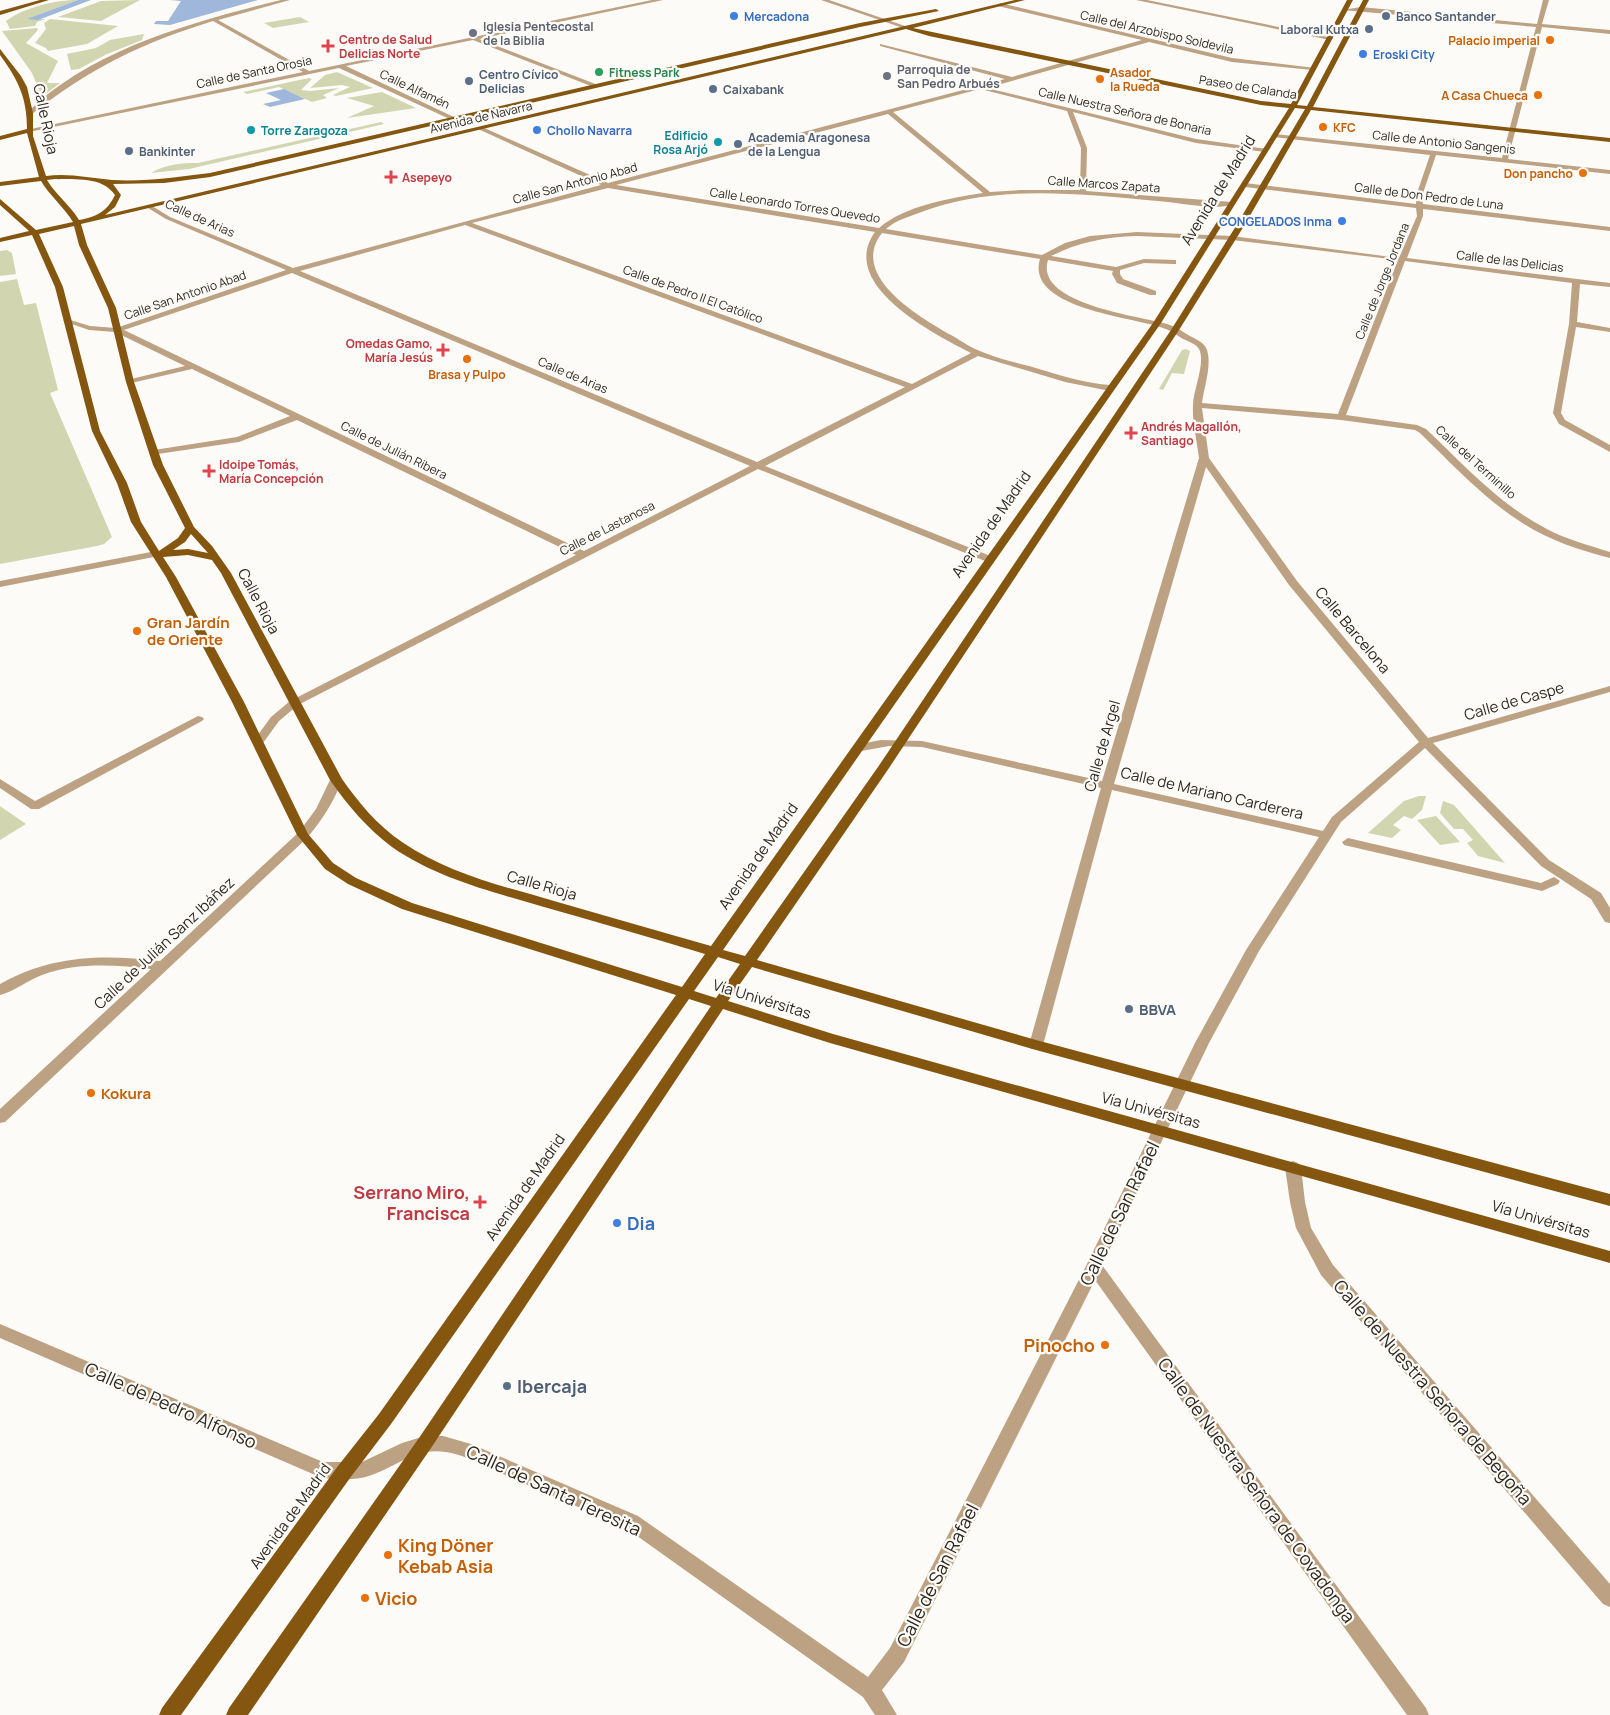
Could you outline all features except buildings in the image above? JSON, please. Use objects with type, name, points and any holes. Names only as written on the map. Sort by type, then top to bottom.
[{"type":"main road","points":[[0,13],[46,0]]},
{"type":"main road","name":"Avenida de Navarra","points":[[0,240],[150,207],[1022,0]]},
{"type":"main road","name":"Avenida de Madrid","points":[[170,1715],[344,1472],[390,1412],[1157,323],[1293,106],[1350,0]]},
{"type":"main road","points":[[236,1715],[425,1443],[719,1004],[900,742],[1175,330],[1310,108],[1366,0]]},
{"type":"main road","name":"Avenida de Navarra","points":[[0,184],[43,178],[164,181],[210,175],[889,20],[944,10]]},
{"type":"main road","name":"Paseo de Calanda","points":[[908,28],[1238,99],[1610,140]]},
{"type":"main road","name":"Calle Rioja","points":[[0,51],[19,77],[27,99],[30,113],[29,130],[43,178],[50,190],[68,208],[77,224],[83,245],[112,308],[130,382],[154,453],[190,528],[216,558],[336,780],[353,804],[377,828],[412,855],[472,882],[714,952]]},
{"type":"main road","points":[[0,138],[29,130]]},
{"type":"main road","name":"Avenida de Navarra","points":[[90,220],[108,210],[117,200],[116,190],[104,181]]},
{"type":"main road","points":[[0,201],[34,233],[42,246],[59,287],[96,431],[122,483],[136,522],[171,577],[259,741],[303,835],[329,866],[352,881],[406,906],[684,993]]},
{"type":"main road","points":[[156,554],[169,549],[182,540],[190,528]]},
{"type":"main road","points":[[156,554],[188,552],[216,558]]},
{"type":"main road","points":[[714,952],[1182,1085],[1610,1200]]},
{"type":"main road","name":"Vía Univérsitas","points":[[684,993],[940,1070],[1610,1257]]},
{"type":"street","points":[[30,113],[62,87],[111,57],[148,41],[287,0]]},
{"type":"street","name":"Calle de Santa Orosia","points":[[29,130],[660,0]]},
{"type":"street","name":"Paseo de Calanda","points":[[824,0],[889,20],[908,28]]},
{"type":"street","points":[[1138,0],[1330,38]]},
{"type":"street","points":[[1505,160],[1546,0]]},
{"type":"street","name":"Calle del Arzobispo Soldevila","points":[[1000,5],[1232,60],[1312,68]]},
{"type":"street","points":[[1345,10],[1361,9],[1610,32]]},
{"type":"street","points":[[214,20],[307,72]]},
{"type":"street","points":[[475,39],[596,86]]},
{"type":"street","name":"Calle San Antonio Abad","points":[[67,321],[89,328],[118,330],[291,271],[980,88],[1149,40]]},
{"type":"street","points":[[882,45],[1013,79]]},
{"type":"street","name":"Calle Alfamén","points":[[340,66],[454,119]]},
{"type":"street","name":"Calle Nuestra Señora de Bonaria","points":[[980,88],[1196,141],[1265,150]]},
{"type":"street","points":[[1069,109],[1084,148],[1083,191]]},
{"type":"street","points":[[888,111],[986,194]]},
{"type":"street","name":"Calle Leonardo Torres Quevedo","points":[[480,128],[608,186],[1117,269]]},
{"type":"street","name":"Calle de Antonio Sangenis","points":[[1275,136],[1292,136],[1610,172]]},
{"type":"street","name":"Calle de Jorge Jordana","points":[[1341,418],[1399,263],[1406,254],[1420,216],[1419,196],[1434,152]]},
{"type":"street","name":"Calle de Don Pedro de Luna","points":[[1245,185],[1610,229]]},
{"type":"street","name":"Calle Marcos Zapata","points":[[879,231],[894,220],[917,210],[986,194],[1049,190],[1083,191],[1232,204]]},
{"type":"street","name":"Calle de Arias","points":[[150,207],[172,220],[291,271],[758,466],[989,559]]},
{"type":"street","name":"Calle de Pedro II El Católico","points":[[466,223],[913,387]]},
{"type":"street","points":[[879,231],[873,238],[870,247],[870,265],[880,285],[898,304],[931,327],[978,353],[1087,385],[1110,388]]},
{"type":"street","points":[[1045,256],[1069,244],[1103,236],[1160,234],[1210,239],[1232,238],[1396,258]]},
{"type":"street","name":"Calle Barcelona","points":[[1045,256],[1042,266],[1043,274],[1055,291],[1063,297],[1098,310],[1157,323],[1175,330],[1203,349],[1205,360],[1197,405],[1204,458],[1293,583],[1425,742],[1545,864],[1596,896],[1610,919]]},
{"type":"street","name":"Calle de las Delicias","points":[[1408,260],[1610,285]]},
{"type":"street","points":[[1153,294],[1120,281],[1116,274],[1117,269],[1124,265],[1144,261],[1173,262]]},
{"type":"street","points":[[1576,281],[1573,324],[1557,413],[1558,418],[1610,449]]},
{"type":"street","points":[[1573,324],[1610,330]]},
{"type":"street","name":"Calle de Julián Ribera","points":[[118,330],[585,555]]},
{"type":"street","name":"Calle de Lastanosa","points":[[259,741],[275,719],[294,704],[978,353]]},
{"type":"street","points":[[130,382],[192,367]]},
{"type":"street","name":"Calle del Terminillo","points":[[1197,405],[1341,418],[1417,428],[1423,431],[1504,505],[1522,518],[1542,531],[1610,555]]},
{"type":"street","points":[[154,453],[239,439],[296,417]]},
{"type":"street","name":"Calle de Argel","points":[[1036,1044],[1107,785],[1204,458]]},
{"type":"street","points":[[0,584],[156,554]]},
{"type":"street","name":"Calle de Caspe","points":[[1425,742],[1610,689]]},
{"type":"street","points":[[0,783],[35,806],[198,719]]},
{"type":"street","name":"Calle de Mariano Carderera","points":[[856,750],[873,744],[900,742],[922,744],[1325,835]]},
{"type":"street","name":"Calle de San Rafael","points":[[870,1690],[897,1655],[1094,1266],[1182,1085],[1253,950],[1336,820],[1425,742]]},
{"type":"street","name":"Calle de Julián Sanz Ibáñez","points":[[0,1118],[303,835],[328,803],[336,780]]},
{"type":"street","points":[[1348,842],[1542,887],[1554,881]]},
{"type":"street","points":[[1596,896],[1610,898]]},
{"type":"street","points":[[0,990],[41,969],[84,960],[124,960],[163,966]]},
{"type":"street","name":"Calle de Nuestra Señora de Begoña","points":[[1293,1167],[1296,1196],[1304,1226],[1307,1235],[1327,1270],[1610,1598]]},
{"type":"street","name":"Calle de Nuestra Señora de Covadonga","points":[[1094,1266],[1419,1715]]},
{"type":"street","name":"Calle de Pedro Alfonso","points":[[0,1331],[301,1462],[322,1470],[344,1472]]},
{"type":"street","name":"Calle de Santa Teresita","points":[[344,1472],[368,1468],[409,1447],[425,1443],[446,1442],[632,1522],[870,1690],[887,1715]]},
{"type":"green space","points":[[78,0],[28,19],[45,19],[37,22],[35,26],[10,29],[6,21],[40,5]]},
{"type":"green space","points":[[140,0],[101,21],[58,17],[101,1]]},
{"type":"green space","points":[[300,17],[309,22],[273,28],[264,23]]},
{"type":"green space","points":[[50,19],[118,26],[87,44],[48,51],[46,48],[35,43],[46,29],[44,23]]},
{"type":"green space","points":[[37,28],[38,30],[26,43],[58,61],[47,83],[60,83],[42,97],[32,73],[2,31]]},
{"type":"green space","points":[[144,34],[142,40],[105,55],[79,69],[71,70],[67,54],[96,48],[110,40]]},
{"type":"green space","points":[[337,72],[373,88],[336,96],[333,95],[350,87],[342,85],[310,88],[325,75]]},
{"type":"green space","points":[[309,78],[312,79],[301,90],[339,88],[323,95],[327,98],[312,102],[279,87],[247,94],[243,92]]},
{"type":"green space","points":[[382,92],[416,108],[347,118],[374,106],[347,98]]},
{"type":"green space","points":[[381,122],[384,124],[189,169],[151,173],[168,166],[198,163]]},
{"type":"green space","points":[[7,250],[12,253],[16,274],[0,276],[0,251]]},
{"type":"green space","points":[[17,279],[24,305],[36,303],[58,390],[50,393],[112,537],[104,544],[97,546],[0,564],[0,282]]},
{"type":"green space","points":[[1182,350],[1190,351],[1184,374],[1172,373],[1163,390],[1159,389]]},
{"type":"green space","points":[[1419,796],[1426,796],[1422,810],[1412,819],[1404,816],[1393,825],[1401,830],[1392,838],[1368,833],[1404,801]]},
{"type":"green space","points":[[1443,801],[1454,805],[1505,863],[1478,856],[1467,843],[1473,840],[1463,829],[1454,829],[1440,813]]},
{"type":"green space","points":[[0,806],[26,824],[0,840]]},
{"type":"green space","points":[[1436,816],[1460,842],[1440,845],[1417,820]]},
{"type":"water","points":[[78,0],[91,0],[38,20],[27,19]]},
{"type":"water","points":[[170,0],[258,0],[170,25],[154,24],[156,21],[168,21],[181,1]]},
{"type":"water","points":[[284,89],[305,99],[270,107],[263,104],[281,100],[266,93]]},
{"type":"place","name":"Mercadona","points":[[734,16]]},
{"type":"place","name":"Banco Santander","points":[[1386,16]]},
{"type":"place","name":"Laboral Kutxa","points":[[1369,29]]},
{"type":"place","name":"Iglesia Pentecostal de la Biblia","points":[[473,33]]},
{"type":"place","name":"Palacio imperial","points":[[1550,40]]},
{"type":"place","name":"Centro de Salud Delicias Norte","points":[[328,46]]},
{"type":"place","name":"Eroski City","points":[[1363,54]]},
{"type":"place","name":"Fitness Park","points":[[599,72]]},
{"type":"place","name":"Parroquia de San Pedro Arbués","points":[[887,76]]},
{"type":"place","name":"Asador la Rueda","points":[[1100,79]]},
{"type":"place","name":"Centro Cívico Delicias","points":[[469,81]]},
{"type":"place","name":"Caixabank","points":[[713,89]]},
{"type":"place","name":"A Casa Chueca","points":[[1538,95]]},
{"type":"place","name":"KFC","points":[[1323,127]]},
{"type":"place","name":"Torre Zaragoza","points":[[251,130]]},
{"type":"place","name":"Chollo Navarra","points":[[537,130]]},
{"type":"place","name":"Edificio Rosa Arjó","points":[[718,142]]},
{"type":"place","name":"Academia Aragonesa de la Lengua","points":[[738,144]]},
{"type":"place","name":"Bankinter","points":[[129,151]]},
{"type":"place","name":"Don pancho","points":[[1583,173]]},
{"type":"place","name":"Asepeyo","points":[[391,177]]},
{"type":"place","name":"CONGELADOS Inma","points":[[1342,221]]},
{"type":"place","name":"Omedas Gamo, María Jesús","points":[[443,350]]},
{"type":"place","name":"Brasa y Pulpo","points":[[467,359]]},
{"type":"place","name":"Andrés Magallón, Santiago","points":[[1131,433]]},
{"type":"place","name":"Idoipe Tomás, María Concepción","points":[[209,471]]},
{"type":"place","name":"Gran Jardín de Oriente","points":[[137,631]]},
{"type":"place","name":"BBVA","points":[[1129,1009]]},
{"type":"place","name":"Kokura","points":[[91,1093]]},
{"type":"place","name":"Serrano Miro, Francisca","points":[[480,1202]]},
{"type":"place","name":"Dia","points":[[617,1223]]},
{"type":"place","name":"Pinocho","points":[[1105,1345]]},
{"type":"place","name":"Ibercaja","points":[[507,1386]]},
{"type":"place","name":"King Döner Kebab Asia","points":[[388,1555]]},
{"type":"place","name":"Vicio","points":[[365,1598]]}]
